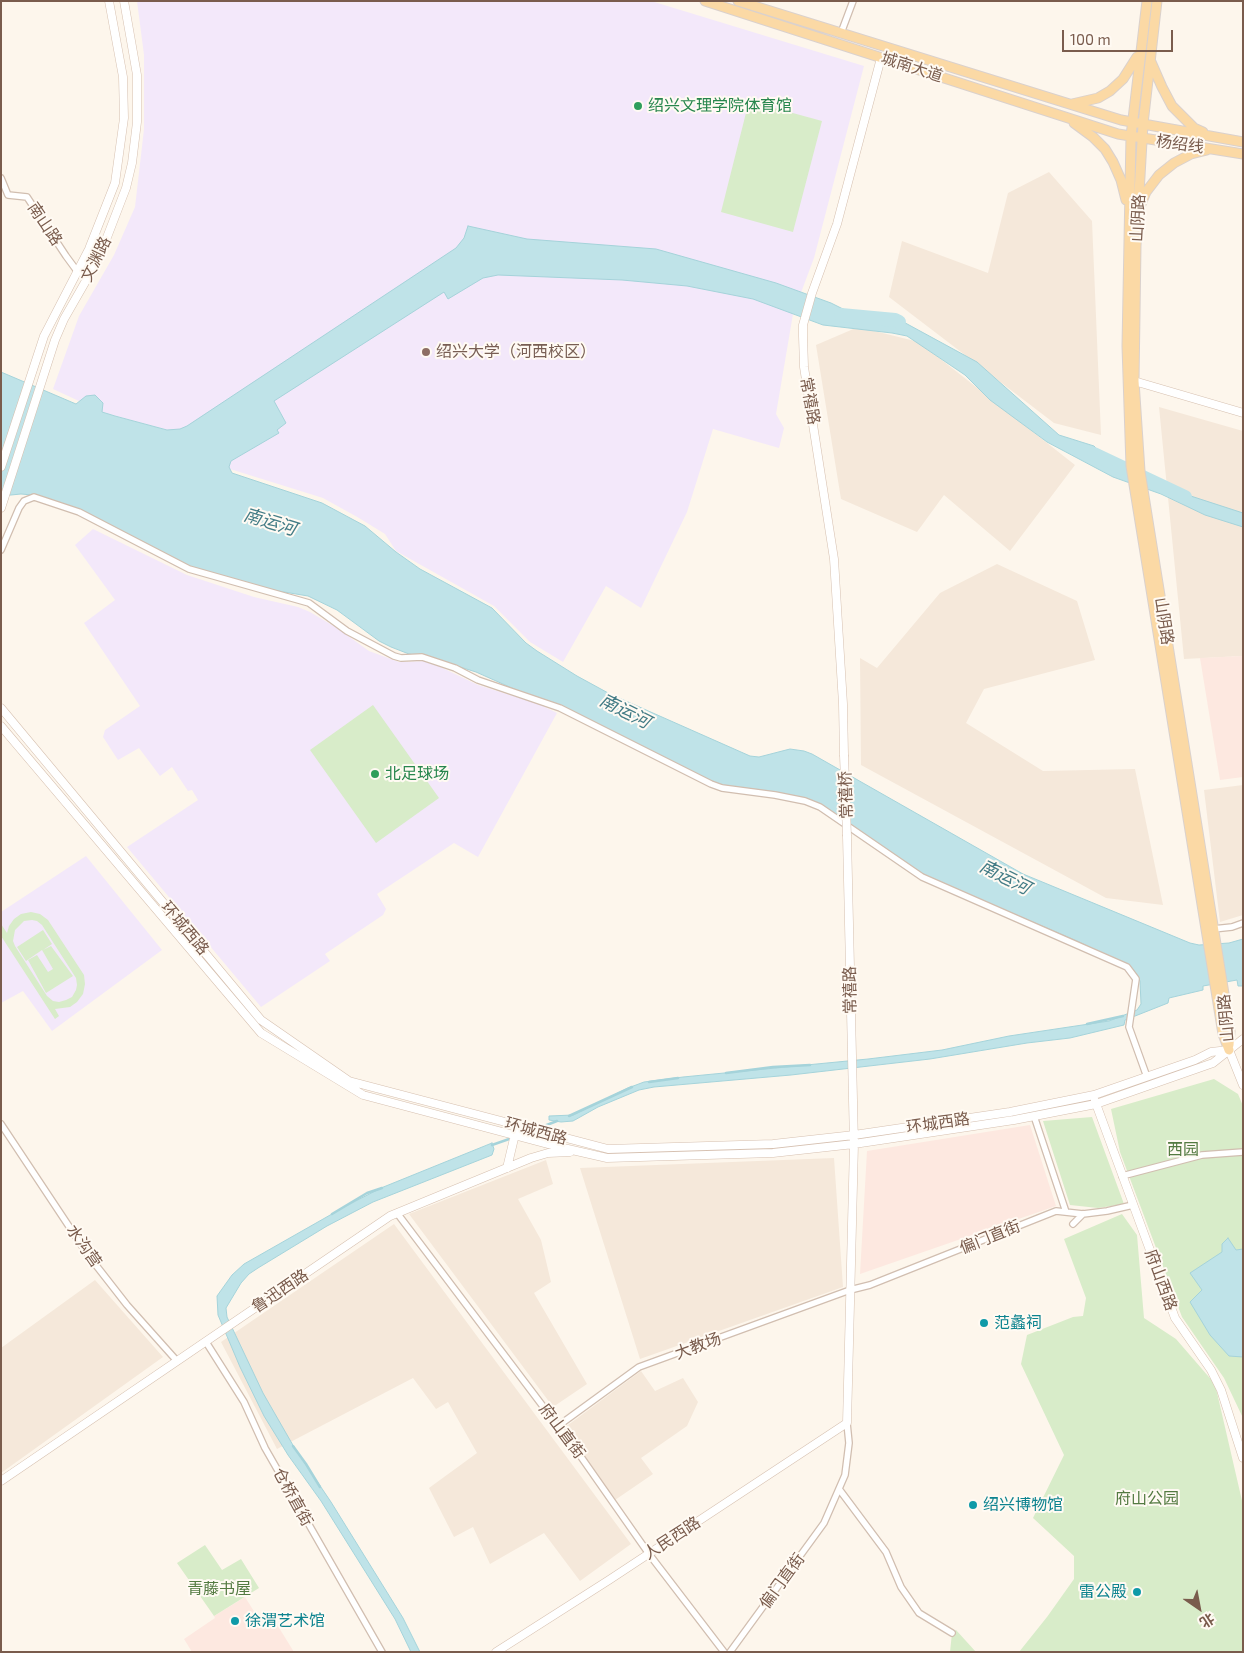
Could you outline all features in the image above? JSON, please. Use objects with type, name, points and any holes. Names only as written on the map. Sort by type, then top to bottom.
[{"type":"main road","name":"文渊路","points":[[1,467],[44,336],[89,249],[115,184],[124,118],[123,77],[109,1]]},
{"type":"main road","name":"文渊路","points":[[1,508],[55,340],[64,319],[99,258],[126,188],[132,163],[137,122],[137,76],[124,1]]},
{"type":"main road","name":"城南大道","points":[[705,1],[1118,134]]},
{"type":"main road","name":"城南大道","points":[[738,1],[1121,120]]},
{"type":"main road","name":"山阴路","points":[[1147,1],[1131,136],[1134,213],[1136,469],[1133,478],[1212,943],[1230,1031],[1229,1050]]},
{"type":"main road","name":"山阴路","points":[[1157,1],[1134,213],[1126,346],[1136,469],[1142,484],[1213,929],[1212,943]]},
{"type":"main road","points":[[1069,104],[1098,98],[1110,91],[1123,79],[1141,50]]},
{"type":"main road","points":[[1150,57],[1172,106],[1194,128],[1212,136]]},
{"type":"main road","name":"常禧路","points":[[844,754],[843,704],[834,559],[804,367],[804,325],[812,293],[837,224],[881,58]]},
{"type":"main road","points":[[1061,115],[1081,127],[1105,149],[1113,162],[1134,213]]},
{"type":"main road","name":"杨绍线","points":[[1121,120],[1243,142]]},
{"type":"main road","name":"杨绍线","points":[[1118,134],[1243,154]]},
{"type":"main road","points":[[1134,213],[1146,192],[1159,175],[1174,163],[1191,154],[1212,149]]},
{"type":"main road","points":[[1134,380],[1243,413]]},
{"type":"main road","name":"环城西路","points":[[1,708],[261,1020],[349,1081],[608,1149],[772,1144],[854,1135],[1010,1112],[1094,1095],[1195,1060],[1211,1052],[1229,1050]]},
{"type":"main road","name":"环城西路","points":[[1,726],[262,1033],[363,1095],[502,1132],[607,1158],[773,1153],[854,1144],[1034,1116],[1096,1104],[1213,1063],[1229,1050]]},
{"type":"main road","name":"常禧桥","points":[[844,754],[847,836]]},
{"type":"main road","name":"常禧路","points":[[847,836],[854,1135],[847,1423]]},
{"type":"main road","points":[[1243,1039],[1229,1050],[1243,1085]]},
{"type":"main road","name":"府山西路","points":[[1094,1095],[1175,1318],[1211,1370],[1221,1390],[1243,1458]]},
{"type":"main road","points":[[507,1168],[517,1126]]},
{"type":"main road","name":"鲁迅西路","points":[[1,1481],[390,1216],[531,1158],[548,1153],[582,1152]]},
{"type":"main road","name":"人民西路","points":[[496,1652],[649,1554],[847,1423]]},
{"type":"street","points":[[842,33],[853,1]]},
{"type":"street","name":"南山路","points":[[1,178],[8,195],[27,198],[78,271],[88,277]]},
{"type":"street","points":[[1,550],[19,508],[24,501],[34,497],[80,512],[189,569],[309,602],[347,630],[394,656],[400,658],[422,658],[455,668],[478,680],[560,708],[711,784],[722,788],[805,801],[820,808],[922,877],[1127,967],[1136,979],[1129,1027],[1146,1076]]},
{"type":"street","points":[[1213,929],[1243,923]]},
{"type":"street","points":[[1034,1116],[1066,1212]]},
{"type":"street","name":"水沟营","points":[[1,1124],[88,1254],[177,1361]]},
{"type":"street","points":[[1122,1176],[1202,1155],[1243,1152]]},
{"type":"street","name":"偏门直街","points":[[850,1290],[870,1286],[1056,1211],[1084,1214],[1107,1212],[1133,1205]]},
{"type":"street","name":"府山直街","points":[[397,1213],[558,1426],[649,1554],[724,1652]]},
{"type":"street","points":[[1073,1224],[1084,1214]]},
{"type":"street","name":"大教场","points":[[558,1426],[638,1367],[850,1290]]},
{"type":"street","name":"仓桥直街","points":[[206,1342],[244,1402],[265,1448],[382,1652]]},
{"type":"street","name":"偏门直街","points":[[730,1652],[824,1523],[845,1475],[850,1443],[847,1423]]},
{"type":"street","points":[[839,1488],[886,1552],[901,1587],[919,1613],[952,1633]]},
{"type":"shaded area","name":"绍兴大学（河西校区）","points":[[137,1],[651,1],[864,66],[814,258],[793,314],[776,414],[784,428],[779,448],[713,429],[687,512],[641,608],[606,586],[563,662],[530,642],[494,606],[396,551],[385,534],[323,498],[230,469],[174,432],[105,413],[53,389],[79,316],[114,255],[135,207],[144,129],[144,55]]},
{"type":"shaded area","points":[[1049,172],[1092,221],[1101,435],[1054,423],[889,297],[902,241],[988,273],[1008,193]]},
{"type":"shaded area","points":[[858,327],[919,342],[1075,465],[1010,551],[944,495],[917,532],[841,499],[816,345]]},
{"type":"shaded area","points":[[1159,407],[1243,431],[1243,656],[1184,659]]},
{"type":"shaded area","points":[[93,529],[187,575],[254,597],[298,607],[310,612],[337,628],[369,651],[399,662],[428,661],[478,685],[539,704],[557,713],[478,857],[454,843],[377,894],[386,909],[383,915],[325,954],[330,961],[261,1007],[127,847],[198,800],[192,790],[188,791],[172,767],[160,776],[139,748],[118,760],[103,737],[105,730],[140,706],[84,623],[115,600],[75,545]]},
{"type":"shaded area","points":[[997,564],[1077,601],[1095,660],[984,689],[966,723],[1043,771],[1135,769],[1163,905],[1106,898],[861,765],[860,658],[877,668],[940,593]]},
{"type":"shaded area","points":[[1243,656],[1243,777],[1220,780],[1200,658]]},
{"type":"shaded area","points":[[1243,785],[1243,915],[1220,922],[1204,790]]},
{"type":"shaded area","points":[[86,856],[162,950],[52,1031],[23,991],[1,1003],[1,912]]},
{"type":"shaded area","points":[[1030,1125],[1056,1206],[860,1274],[867,1151]]},
{"type":"shaded area","points":[[834,1158],[843,1287],[640,1359],[580,1168]]},
{"type":"shaded area","points":[[546,1160],[553,1184],[518,1199],[541,1240],[551,1282],[534,1293],[587,1384],[553,1407],[409,1214]]},
{"type":"shaded area","points":[[394,1224],[631,1544],[580,1581],[544,1533],[490,1564],[473,1527],[454,1537],[429,1488],[477,1453],[448,1402],[436,1409],[413,1378],[277,1449],[221,1342]]},
{"type":"shaded area","points":[[95,1280],[163,1357],[1,1473],[1,1348]]},
{"type":"shaded area","points":[[641,1371],[655,1391],[683,1378],[698,1402],[687,1426],[641,1458],[653,1474],[615,1500],[564,1428]]},
{"type":"shaded area","name":"徐渭艺术馆","points":[[245,1597],[262,1624],[273,1618],[294,1652],[192,1652],[184,1639],[215,1618],[214,1616]]},
{"type":"green space","points":[[749,101],[822,121],[793,232],[721,212]]},
{"type":"green space","name":"北足球场","points":[[373,705],[439,798],[376,843],[310,750]]},
{"type":"green space","points":[[31,912],[40,914],[48,920],[84,975],[83,994],[70,1007],[55,1009],[59,1016],[55,1019],[1,936],[1,924],[7,933],[14,919],[21,914]],"holes":[[[24,921],[37,921],[42,925],[76,978],[76,990],[72,997],[66,1000],[53,1001],[47,996],[13,941],[15,930]]]},
{"type":"green space","points":[[43,930],[52,944],[43,950],[51,946],[73,976],[46,993],[28,960],[37,955],[48,972],[53,969],[42,950],[26,961],[17,947]]},
{"type":"green space","name":"西园","points":[[1214,1079],[1238,1094],[1243,1106],[1243,1418],[1224,1378],[1182,1317],[1120,1152],[1111,1109]]},
{"type":"green space","points":[[1092,1117],[1124,1204],[1098,1208],[1070,1205],[1043,1121]]},
{"type":"green space","name":"府山公园","points":[[1122,1214],[1137,1235],[1144,1318],[1176,1339],[1215,1384],[1243,1505],[1243,1652],[1019,1652],[1074,1579],[1074,1556],[1033,1518],[1064,1455],[1021,1364],[1027,1335],[1073,1317],[1083,1316],[1086,1298],[1064,1239]]},
{"type":"green space","name":"青藤书屋","points":[[205,1545],[222,1570],[241,1559],[259,1588],[214,1616],[177,1563]]},
{"type":"green space","points":[[956,1630],[976,1652],[950,1652],[952,1633]]},
{"type":"water","name":"南运河","points":[[468,226],[527,239],[656,249],[776,283],[831,303],[861,318],[898,319],[977,362],[1059,435],[1094,446],[1113,465],[1160,486],[1243,513],[1243,527],[1205,515],[1161,494],[1113,477],[1047,442],[990,400],[965,375],[907,336],[823,325],[753,299],[687,286],[622,280],[498,275],[483,278],[448,299],[444,292],[274,401],[286,423],[277,430],[279,433],[231,461],[229,467],[232,473],[322,503],[365,526],[420,569],[492,608],[526,643],[537,651],[610,694],[750,756],[759,757],[790,749],[812,754],[1023,874],[1190,943],[1199,945],[1229,943],[1243,939],[1243,986],[1238,986],[1237,980],[1203,986],[1203,990],[1169,998],[1168,1003],[1125,1020],[1124,1025],[1070,1038],[930,1059],[791,1075],[654,1087],[639,1090],[598,1107],[573,1121],[549,1120],[549,1116],[573,1115],[644,1082],[942,1050],[1009,1036],[1109,1021],[1137,1010],[1141,1004],[1140,981],[1132,968],[1077,941],[928,877],[814,805],[725,788],[608,731],[476,672],[409,654],[391,647],[379,641],[337,610],[308,596],[260,588],[192,568],[82,510],[32,495],[1,496],[1,372],[76,404],[86,396],[95,395],[103,403],[102,412],[167,430],[180,429],[456,248],[464,238]]},
{"type":"water","points":[[492,1143],[494,1149],[492,1155],[373,1202],[327,1226],[258,1268],[241,1283],[226,1308],[227,1317],[263,1393],[294,1447],[331,1502],[403,1618],[420,1652],[411,1652],[395,1619],[321,1501],[288,1455],[264,1416],[240,1367],[218,1315],[217,1296],[232,1275],[244,1264],[346,1206],[381,1188]]},
{"type":"water","points":[[1228,1238],[1236,1250],[1243,1249],[1243,1357],[1229,1356],[1210,1335],[1190,1302],[1202,1290],[1190,1273],[1222,1252],[1222,1244]]},
{"type":"waterway","points":[[841,315],[895,320],[899,322]]},
{"type":"waterway","points":[[1094,454],[1185,497]]},
{"type":"waterway","points":[[1087,1024],[1123,1016]]},
{"type":"waterway","points":[[726,1073],[773,1067],[810,1065]]},
{"type":"waterway","points":[[649,1082],[678,1078]]},
{"type":"waterway","points":[[569,1116],[632,1087]]},
{"type":"waterway","points":[[539,1128],[557,1121]]},
{"type":"waterway","points":[[492,1145],[512,1138]]},
{"type":"waterway","points":[[332,1214],[367,1193],[382,1188]]},
{"type":"waterway","points":[[293,1446],[320,1487]]},
{"type":"place","name":"绍兴文理学院体育馆","points":[[638,106]]},
{"type":"place","name":"绍兴大学（河西校区）","points":[[426,352]]},
{"type":"place","name":"北足球场","points":[[375,774]]},
{"type":"place","name":"范蠡祠","points":[[984,1323]]},
{"type":"place","name":"绍兴博物馆","points":[[973,1505]]},
{"type":"place","name":"雷公殿","points":[[1137,1592]]},
{"type":"place","name":"徐渭艺术馆","points":[[235,1621]]}]
